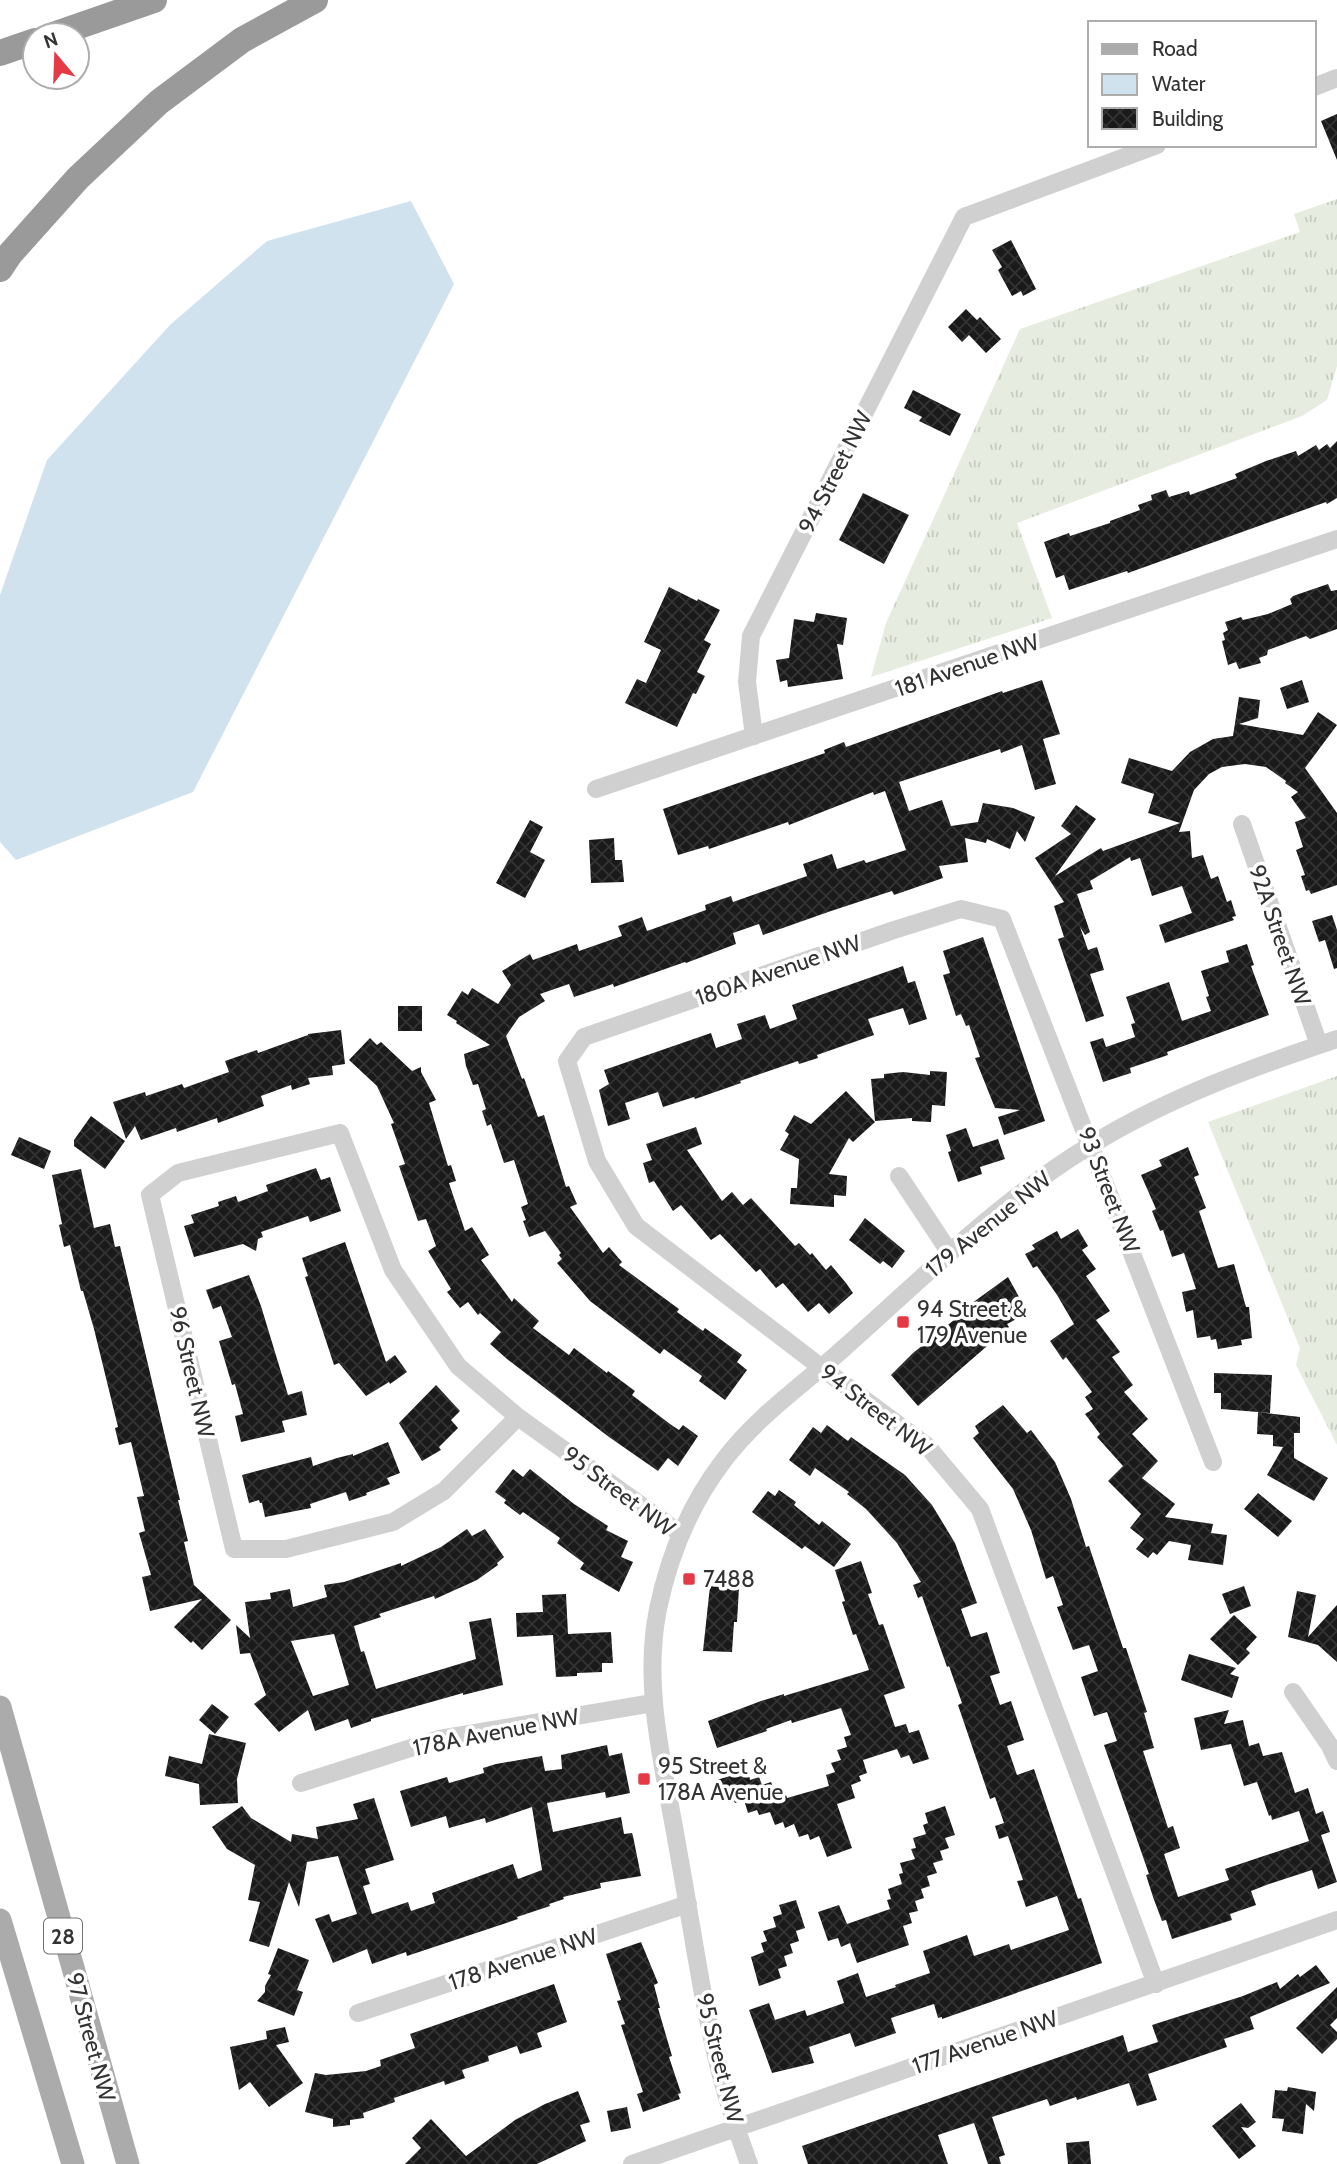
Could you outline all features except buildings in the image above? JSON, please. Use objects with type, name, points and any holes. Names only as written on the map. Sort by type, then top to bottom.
[{"type":"highway","points":[[91,22],[154,0]]},
{"type":"highway","points":[[0,269],[10,254],[78,178],[159,102],[242,40],[314,0]]},
{"type":"highway","points":[[0,53],[21,46]]},
{"type":"main road","name":"97 Street NW","points":[[0,1707],[128,2164]]},
{"type":"main road","name":"28","points":[[0,1920],[73,2164]]},
{"type":"street","points":[[1316,86],[1337,78]]},
{"type":"street","name":"94 Street NW","points":[[754,736],[747,682],[751,636],[964,217],[1152,147]]},
{"type":"street","name":"181 Avenue NW","points":[[596,789],[1337,539]]},
{"type":"street","name":"92A Street NW","points":[[1242,824],[1319,1045]]},
{"type":"street","name":"180A Avenue NW","points":[[567,1061],[584,1037],[894,929],[961,909],[1002,919]]},
{"type":"street","name":"93 Street NW","points":[[1002,919],[1213,1462]]},
{"type":"street","name":"179 Avenue NW","points":[[681,1534],[703,1491],[724,1459],[764,1415],[1031,1186],[1091,1144],[1167,1105],[1252,1069],[1337,1040]]},
{"type":"street","name":"94 Street NW","points":[[567,1061],[597,1161],[636,1226],[927,1446],[980,1509],[1156,1984]]},
{"type":"street","name":"95 Street NW","points":[[150,1195],[178,1173],[341,1133],[393,1270],[458,1366],[518,1417],[681,1534],[668,1570],[656,1618],[652,1649],[653,1703],[720,2073],[749,2164]]},
{"type":"street","points":[[899,1176],[950,1254]]},
{"type":"street","name":"96 Street NW","points":[[150,1195],[234,1549],[286,1549],[393,1522],[444,1491],[518,1417]]},
{"type":"street","points":[[1293,1692],[1330,1746],[1337,1761]]},
{"type":"street","name":"178A Avenue NW","points":[[301,1783],[439,1739],[653,1703]]},
{"type":"street","name":"178 Avenue NW","points":[[358,2013],[688,1904]]},
{"type":"street","name":"177 Avenue NW","points":[[632,2164],[1337,1920]]},
{"type":"green space","points":[[1337,199],[1337,366],[1327,400],[1302,416],[1017,523],[1052,618],[871,677],[886,623],[1020,329],[1300,232],[1294,214]]},
{"type":"green space","points":[[1337,1076],[1337,1445],[1296,1365],[1300,1348],[1208,1122]]},
{"type":"water","points":[[411,201],[454,284],[193,792],[16,860],[0,842],[0,595],[47,460],[170,325],[267,241]]},
{"type":"place","name":"94 Street & 179 Avenue","points":[[903,1322]]},
{"type":"place","name":"7488","points":[[689,1579]]},
{"type":"place","name":"95 Street & 178A Avenue","points":[[644,1779]]}]
